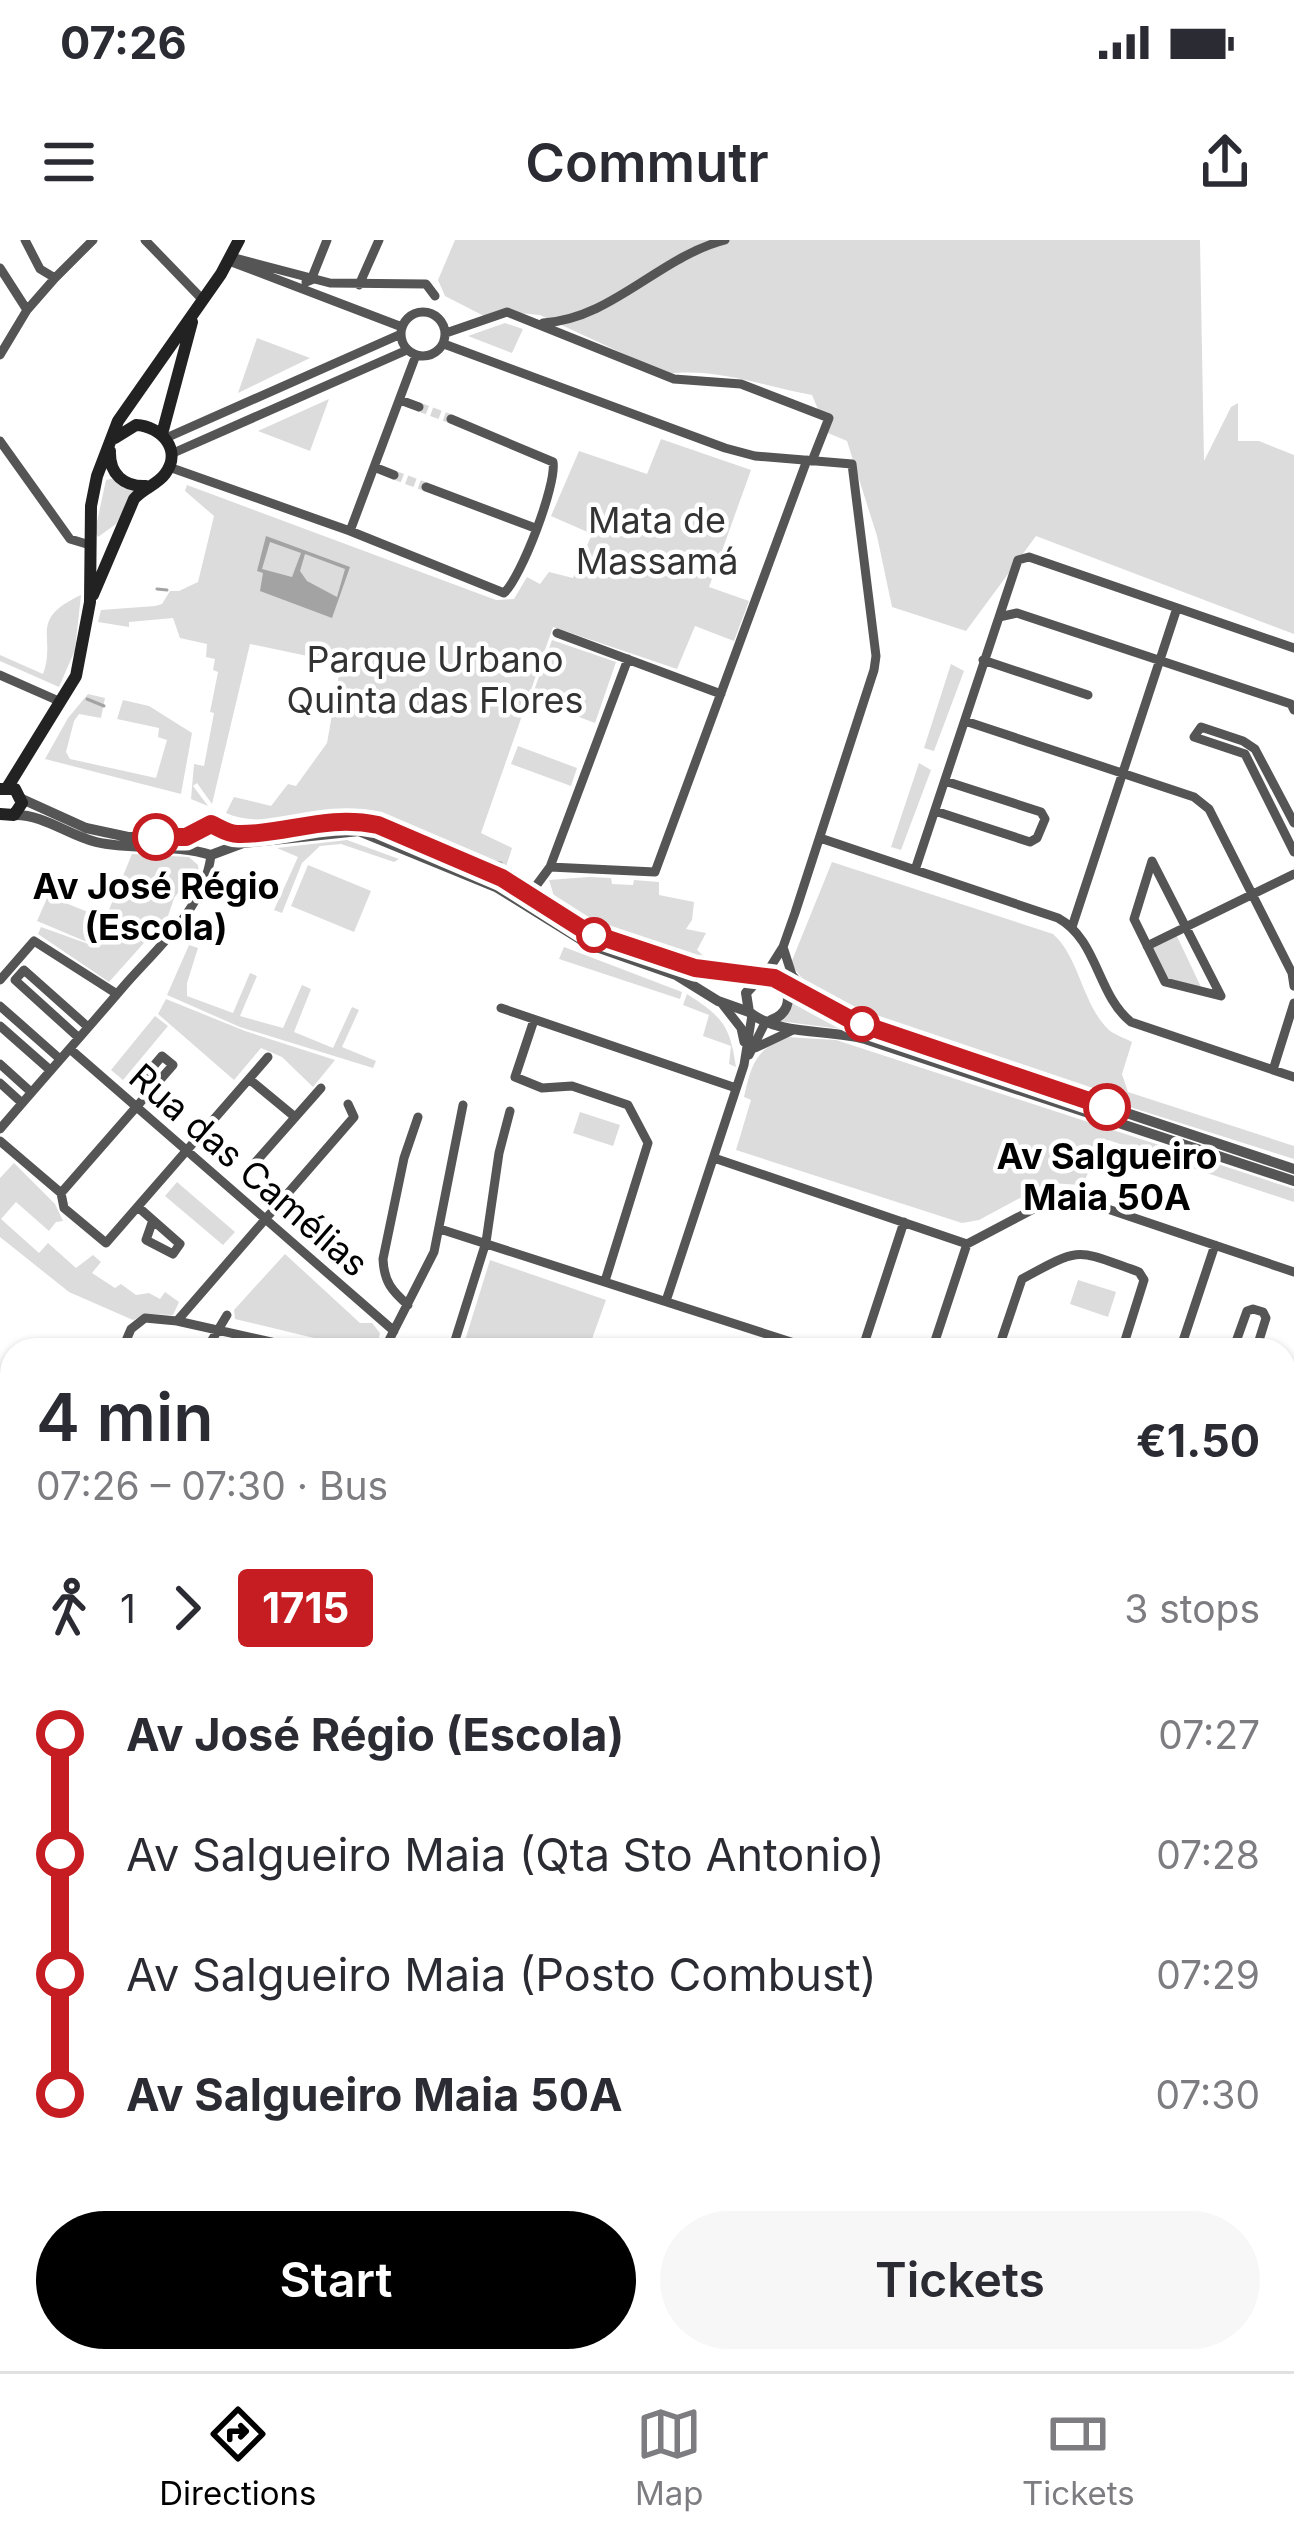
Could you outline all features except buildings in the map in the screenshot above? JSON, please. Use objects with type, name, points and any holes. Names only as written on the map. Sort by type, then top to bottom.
[{"type":"main road","points":[[146,486],[126,483],[109,459],[124,408],[239,240]]},
{"type":"main road","points":[[90,602],[134,499],[164,476],[170,461],[164,436],[169,406],[189,328],[202,300]]},
{"type":"main road","points":[[6,818],[21,808],[8,791],[76,676],[90,602],[91,506],[98,476],[112,445],[136,425],[164,436]]},
{"type":"main road","points":[[90,545],[115,544]]},
{"type":"street","points":[[25,240],[40,269],[55,278]]},
{"type":"street","points":[[0,355],[27,310],[93,240]]},
{"type":"street","points":[[145,240],[202,300]]},
{"type":"street","points":[[298,288],[311,280],[327,240]]},
{"type":"street","points":[[359,285],[379,240]]},
{"type":"street","points":[[538,323],[568,322],[596,311],[697,247],[725,240]]},
{"type":"street","points":[[230,259],[311,280],[426,284],[435,296]]},
{"type":"street","points":[[230,259],[402,331],[412,353],[400,400],[350,531]]},
{"type":"street","points":[[0,268],[27,310]]},
{"type":"street","points":[[432,314],[438,280]]},
{"type":"street","points":[[170,461],[412,353],[429,356],[445,338],[507,312],[674,380],[741,385],[829,418],[655,872],[550,867]]},
{"type":"street","points":[[164,436],[402,331],[411,315],[432,314],[442,321],[445,338]]},
{"type":"street","points":[[445,338],[725,448],[755,456],[852,464],[876,656],[783,947],[746,993],[751,1014],[744,1065]]},
{"type":"street","points":[[400,400],[419,407]]},
{"type":"street","points":[[169,406],[177,422],[194,426]]},
{"type":"street","points":[[170,461],[504,593],[514,582],[536,528],[555,476],[553,462],[451,419]]},
{"type":"street","points":[[0,441],[70,539],[90,545]]},
{"type":"street","points":[[374,467],[394,475]]},
{"type":"street","points":[[426,487],[536,528]]},
{"type":"street","points":[[915,870],[1018,560],[1029,557],[1294,648]]},
{"type":"street","points":[[1072,927],[1178,608]]},
{"type":"street","points":[[999,617],[1017,613],[1291,704],[1294,710]]},
{"type":"street","points":[[557,633],[721,694]]},
{"type":"street","points":[[530,894],[550,867],[628,659]]},
{"type":"street","points":[[983,660],[1088,695]]},
{"type":"street","points":[[0,675],[62,702]]},
{"type":"street","points":[[964,721],[1194,797],[1209,809],[1292,973],[1294,986]]},
{"type":"street","points":[[1294,823],[1255,749],[1201,727],[1194,737],[1245,754],[1294,852]]},
{"type":"street","points":[[935,811],[1030,842],[1037,838],[1045,819],[1041,812],[945,781]]},
{"type":"street","points":[[8,791],[104,834],[186,837],[211,824],[236,834],[317,823],[378,825],[489,872],[604,939],[695,968],[784,985],[869,1027],[1294,1169]]},
{"type":"street","points":[[6,818],[27,814],[101,843],[210,853],[260,840],[359,831],[496,886],[588,944],[676,976],[718,1001],[793,1030],[865,1039],[1294,1181]]},
{"type":"street","points":[[198,830],[195,843],[210,853]]},
{"type":"street","points":[[210,853],[226,844],[223,830]]},
{"type":"street","points":[[820,838],[1050,915],[1072,927],[1117,1009],[1131,1022],[1294,1077]]},
{"type":"street","points":[[1,1125],[186,913],[209,871],[210,853]]},
{"type":"street","points":[[1153,862],[1221,996],[1165,982],[1147,946],[1134,920],[1153,862]]},
{"type":"street","points":[[1147,946],[1294,874]]},
{"type":"street","points":[[0,980],[34,941],[117,994]]},
{"type":"street","points":[[666,1301],[744,1065],[768,1020],[781,1015],[788,1005],[783,947]]},
{"type":"street","points":[[783,947],[792,975],[808,994]]},
{"type":"street","points":[[79,1037],[15,980],[24,970],[88,1027]]},
{"type":"street","points":[[718,1001],[741,1028],[744,1065]]},
{"type":"street","points":[[1274,1070],[1294,1003]]},
{"type":"street","points":[[0,1006],[60,1059]]},
{"type":"street","points":[[501,1008],[736,1088]]},
{"type":"street","points":[[534,1020],[515,1077],[542,1088],[572,1086],[628,1106],[648,1143],[605,1281]]},
{"type":"street","points":[[0,1026],[50,1070]]},
{"type":"street","points":[[751,1051],[762,1041],[793,1030]]},
{"type":"street","name":"Rua das Camélias","points":[[70,1048],[394,1331]]},
{"type":"street","points":[[0,1141],[61,1193],[64,1208],[106,1243],[268,1057]]},
{"type":"street","points":[[0,1064],[32,1092]]},
{"type":"street","points":[[249,1079],[295,1117]]},
{"type":"street","points":[[0,1083],[22,1103]]},
{"type":"street","points":[[253,1166],[321,1088]]},
{"type":"street","points":[[61,1193],[151,1090]]},
{"type":"street","points":[[177,1322],[354,1117],[348,1104]]},
{"type":"street","points":[[390,1338],[434,1252],[463,1105]]},
{"type":"street","points":[[456,1338],[486,1242],[510,1111]]},
{"type":"street","points":[[408,1305],[390,1289],[382,1259],[418,1117]]},
{"type":"street","points":[[713,1158],[967,1244],[1061,1198],[1075,1198],[1294,1272]]},
{"type":"street","points":[[138,1207],[153,1220]]},
{"type":"street","points":[[866,1338],[904,1222]]},
{"type":"street","points":[[440,1229],[779,1338]]},
{"type":"street","points":[[936,1338],[967,1244]]},
{"type":"street","points":[[1184,1338],[1215,1246]]},
{"type":"street","points":[[1002,1338],[1022,1279],[1072,1252],[1139,1272],[1144,1280],[1126,1338]]},
{"type":"street","points":[[1237,1338],[1246,1311],[1253,1309],[1266,1318],[1260,1338]]},
{"type":"street","points":[[212,1338],[226,1315]]},
{"type":"street","points":[[127,1338],[131,1328],[145,1318],[252,1338]]},
{"type":"green space","points":[[455,240],[1200,240],[1204,461],[1231,407],[1238,403],[1238,441],[1259,441],[1294,455],[1294,634],[1036,536],[966,631],[892,607],[877,536],[847,441],[828,433],[812,395],[723,375],[667,374],[540,315],[484,316],[445,296],[438,280]]},
{"type":"green space","points":[[505,323],[523,329],[512,353],[468,336]]},
{"type":"green space","points":[[257,338],[310,358],[238,393]]},
{"type":"green space","points":[[329,399],[310,451],[258,431]]},
{"type":"green space","name":"Parque Urbano Quinta das Flores","points":[[661,439],[751,470],[709,587],[749,601],[734,641],[695,626],[677,669],[553,627],[481,833],[512,848],[506,867],[366,814],[258,820],[226,813],[234,797],[271,806],[288,784],[296,786],[327,743],[341,663],[250,644],[212,804],[197,783],[193,786],[208,806],[191,799],[194,764],[204,766],[214,713],[210,712],[218,672],[213,670],[215,659],[206,657],[207,644],[180,638],[173,618],[129,622],[129,627],[98,622],[101,610],[162,604],[170,591],[198,582],[214,516],[185,491],[187,485],[496,600],[514,599],[527,577],[540,584],[549,572],[573,578],[592,534],[551,516],[579,451],[647,474]]},
{"type":"green space","points":[[115,478],[135,490],[116,524],[98,537],[95,531],[106,480]]},
{"type":"green space","points":[[81,595],[75,650],[59,687],[0,661],[0,655],[43,674],[49,621],[64,604]]},
{"type":"green space","points":[[552,640],[616,662],[595,723],[531,699]]},
{"type":"green space","points":[[951,664],[964,671],[934,751],[924,748]]},
{"type":"green space","points":[[88,694],[105,698],[101,718],[79,714],[66,752],[70,759],[156,778],[167,740],[158,737],[159,728],[117,719],[123,700],[149,706],[192,733],[181,794],[45,759]]},
{"type":"green space","points":[[518,746],[577,768],[571,786],[511,764]]},
{"type":"green space","points":[[919,763],[931,770],[901,850],[891,847]]},
{"type":"green space","points":[[347,840],[399,859],[394,862],[341,844],[320,846],[302,863],[282,913],[274,910],[298,857],[277,848]]},
{"type":"green space","points":[[132,854],[189,857],[198,865],[199,876],[194,884],[185,884],[168,916],[109,982],[38,934],[41,927],[94,946]]},
{"type":"green space","points":[[832,862],[1053,934],[1069,955],[1099,1017],[1109,1030],[1132,1042],[1122,1074],[1128,1092],[1294,1146],[1294,1159],[886,1030],[832,1004],[791,963]]},
{"type":"green space","points":[[308,865],[371,891],[354,932],[291,906]]},
{"type":"green space","points":[[611,878],[612,884],[659,882],[659,895],[694,902],[686,929],[706,933],[697,950],[709,961],[595,924],[556,903],[549,880]]},
{"type":"green space","points":[[48,896],[98,916],[87,942],[37,921]]},
{"type":"green space","points":[[1175,932],[1201,987],[1166,979],[1150,944]]},
{"type":"green space","points":[[189,945],[198,948],[187,996],[233,1013],[250,973],[257,976],[240,1016],[283,1028],[302,985],[311,989],[294,1032],[333,1048],[352,1007],[359,1010],[342,1047],[376,1061],[373,1068],[240,1027],[167,995]]},
{"type":"green space","points":[[564,947],[682,992],[680,999],[559,959]]},
{"type":"green space","points":[[791,991],[864,1032],[779,1021]]},
{"type":"green space","points":[[687,994],[723,1024],[731,1042],[736,1067],[729,1064],[731,1046],[703,1036],[709,1015],[683,1005]]},
{"type":"green space","points":[[166,999],[335,1060],[313,1087],[282,1057],[261,1048],[234,1080],[158,1014]]},
{"type":"green space","points":[[155,1016],[168,1026],[123,1080],[111,1070]]},
{"type":"green space","points":[[786,1037],[836,1040],[1294,1189],[1294,1202],[1108,1140],[1099,1146],[1083,1185],[1048,1183],[979,1220],[962,1223],[736,1150],[751,1100],[744,1097],[752,1068],[767,1048]]},
{"type":"green space","points":[[580,1112],[620,1125],[613,1146],[573,1133]]},
{"type":"green space","points":[[14,1163],[55,1204],[63,1221],[49,1231],[16,1202],[1,1219],[39,1253],[48,1243],[76,1268],[93,1255],[101,1262],[92,1273],[115,1288],[121,1284],[136,1295],[149,1293],[160,1299],[165,1292],[179,1302],[173,1315],[148,1314],[133,1320],[69,1292],[0,1237],[0,1178]]},
{"type":"green space","points":[[177,1182],[235,1232],[223,1245],[165,1196]]},
{"type":"green space","points":[[285,1254],[360,1323],[372,1323],[380,1333],[379,1338],[314,1338],[235,1319],[234,1310]]},
{"type":"green space","points":[[490,1260],[606,1300],[592,1338],[466,1338]]},
{"type":"green space","points":[[1078,1280],[1116,1292],[1108,1317],[1070,1304]]},
{"type":"shaded area","points":[[266,536],[350,567],[332,618],[260,591],[263,573],[257,571]],"holes":[[[270,542],[301,553],[292,577],[262,569]],[[305,554],[345,569],[337,597],[307,581],[300,571]]]},
{"type":"waterway","points":[[157,589],[167,590]]},
{"type":"waterway","points":[[87,699],[104,706]]},
{"type":"waterway","points":[[457,848],[479,860],[501,863]]},
{"type":"tunnel","points":[[419,407],[451,419]]},
{"type":"tunnel","points":[[394,475],[426,487]]},
{"type":"bus line","name":"1715","points":[[156,837],[186,837],[211,824],[231,834],[317,823],[378,825],[502,878],[587,932],[695,968],[774,978],[855,1022],[1107,1107]]},
{"type":"place","name":"Av José Régio (Escola)","points":[[156,837]]},
{"type":"place","name":"Av Salgueiro Maia 50A","points":[[1107,1107]]},
{"type":"park label","name":"Mata de Massamá","points":[[657,540]]}]
